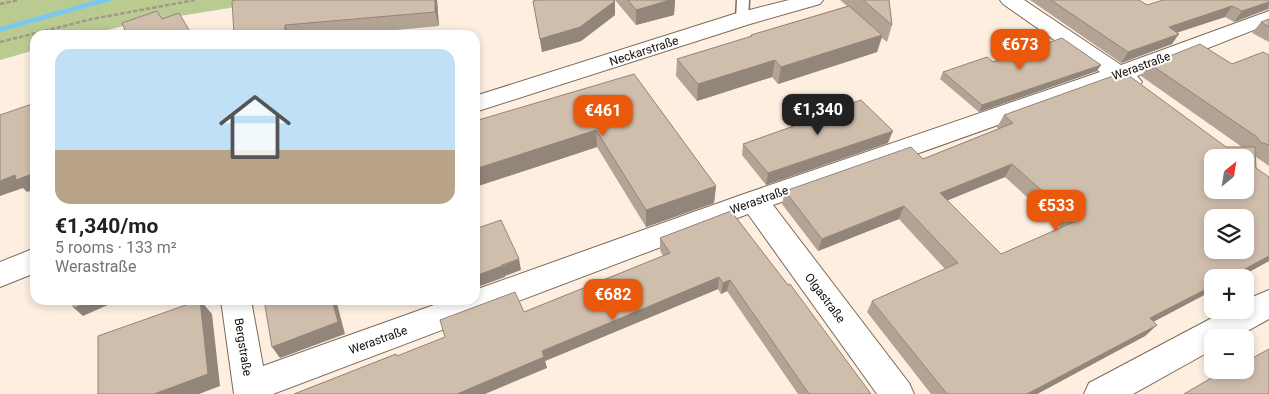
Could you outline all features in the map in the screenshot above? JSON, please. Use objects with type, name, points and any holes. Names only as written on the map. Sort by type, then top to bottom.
[{"type":"street","name":"Neckarstraße","points":[[480,102],[742,10],[813,0]]},
{"type":"street","points":[[1010,0],[1150,96]]},
{"type":"street","name":"Werastraße","points":[[480,304],[754,201],[1119,74],[1269,17]]},
{"type":"street","name":"Olgastraße","points":[[754,201],[897,394]]},
{"type":"street","points":[[0,275],[30,262]]},
{"type":"street","points":[[1101,394],[1269,303]]},
{"type":"street","name":"Bergstraße","points":[[237,305],[250,391]]},
{"type":"street","name":"Werastraße","points":[[250,391],[478,305]]},
{"type":"path","points":[[0,4],[18,0]]},
{"type":"path","points":[[48,30],[92,19],[195,0]]},
{"type":"path","points":[[0,42],[30,34]]},
{"type":"green space","points":[[0,0],[280,0],[130,24],[108,30],[30,30],[30,51],[0,60]]},
{"type":"building","points":[[435,0],[435,12],[285,25],[285,30],[234,30],[232,1]]},
{"type":"building","points":[[628,0],[670,0],[636,10]]},
{"type":"building","points":[[863,0],[889,0],[892,25]]},
{"type":"building","points":[[1051,0],[1139,0],[1147,5],[1163,0],[1269,0],[1269,2],[1242,11],[1232,6],[1169,27],[1179,34],[1128,52]]},
{"type":"building","points":[[533,1],[615,1],[580,27],[540,39]]},
{"type":"building","points":[[849,6],[882,35],[781,67],[775,60],[698,84],[677,59],[751,35]]},
{"type":"building","points":[[157,11],[162,19],[179,13],[189,30],[125,30],[122,23]]},
{"type":"building","points":[[1269,19],[1269,27],[1261,22]]},
{"type":"building","points":[[1062,38],[1101,65],[982,105],[943,72],[987,57],[993,62]]},
{"type":"building","points":[[1200,44],[1232,64],[1263,52],[1269,55],[1269,145],[1260,142],[1257,137],[1150,64]]},
{"type":"building","points":[[1124,72],[1226,147],[1255,147],[1256,168],[1269,177],[1269,256],[1245,269],[1204,269],[1204,290],[1150,318],[1157,325],[1027,394],[947,394],[872,301],[958,263],[904,206],[822,239],[785,191],[911,147],[923,159],[1013,123],[1004,115]],"holes":[[[1012,164],[1076,221],[1001,254],[940,193]]]},
{"type":"building","points":[[634,74],[716,186],[646,210],[596,130],[480,167],[480,120]]},
{"type":"building","points":[[861,100],[893,131],[768,173],[743,144],[794,126],[792,124]]},
{"type":"building","points":[[30,105],[30,175],[16,180],[15,175],[0,181],[0,115]]},
{"type":"building","points":[[731,211],[788,285],[790,284],[871,394],[809,394],[730,280],[723,283],[719,277],[542,351],[544,357],[457,394],[294,394],[445,337],[440,320],[515,292],[524,312],[670,253],[660,238]]},
{"type":"building","points":[[501,220],[519,259],[480,274],[480,227]]},
{"type":"building","points":[[186,305],[201,305],[208,374],[154,394],[98,394],[98,336]]},
{"type":"building","points":[[265,305],[333,305],[338,322],[272,347]]},
{"type":"building","points":[[1269,349],[1269,394],[1184,394],[1210,379],[1254,379],[1254,357]]},
{"type":"waterway","points":[[0,30],[91,3],[110,0]]}]
